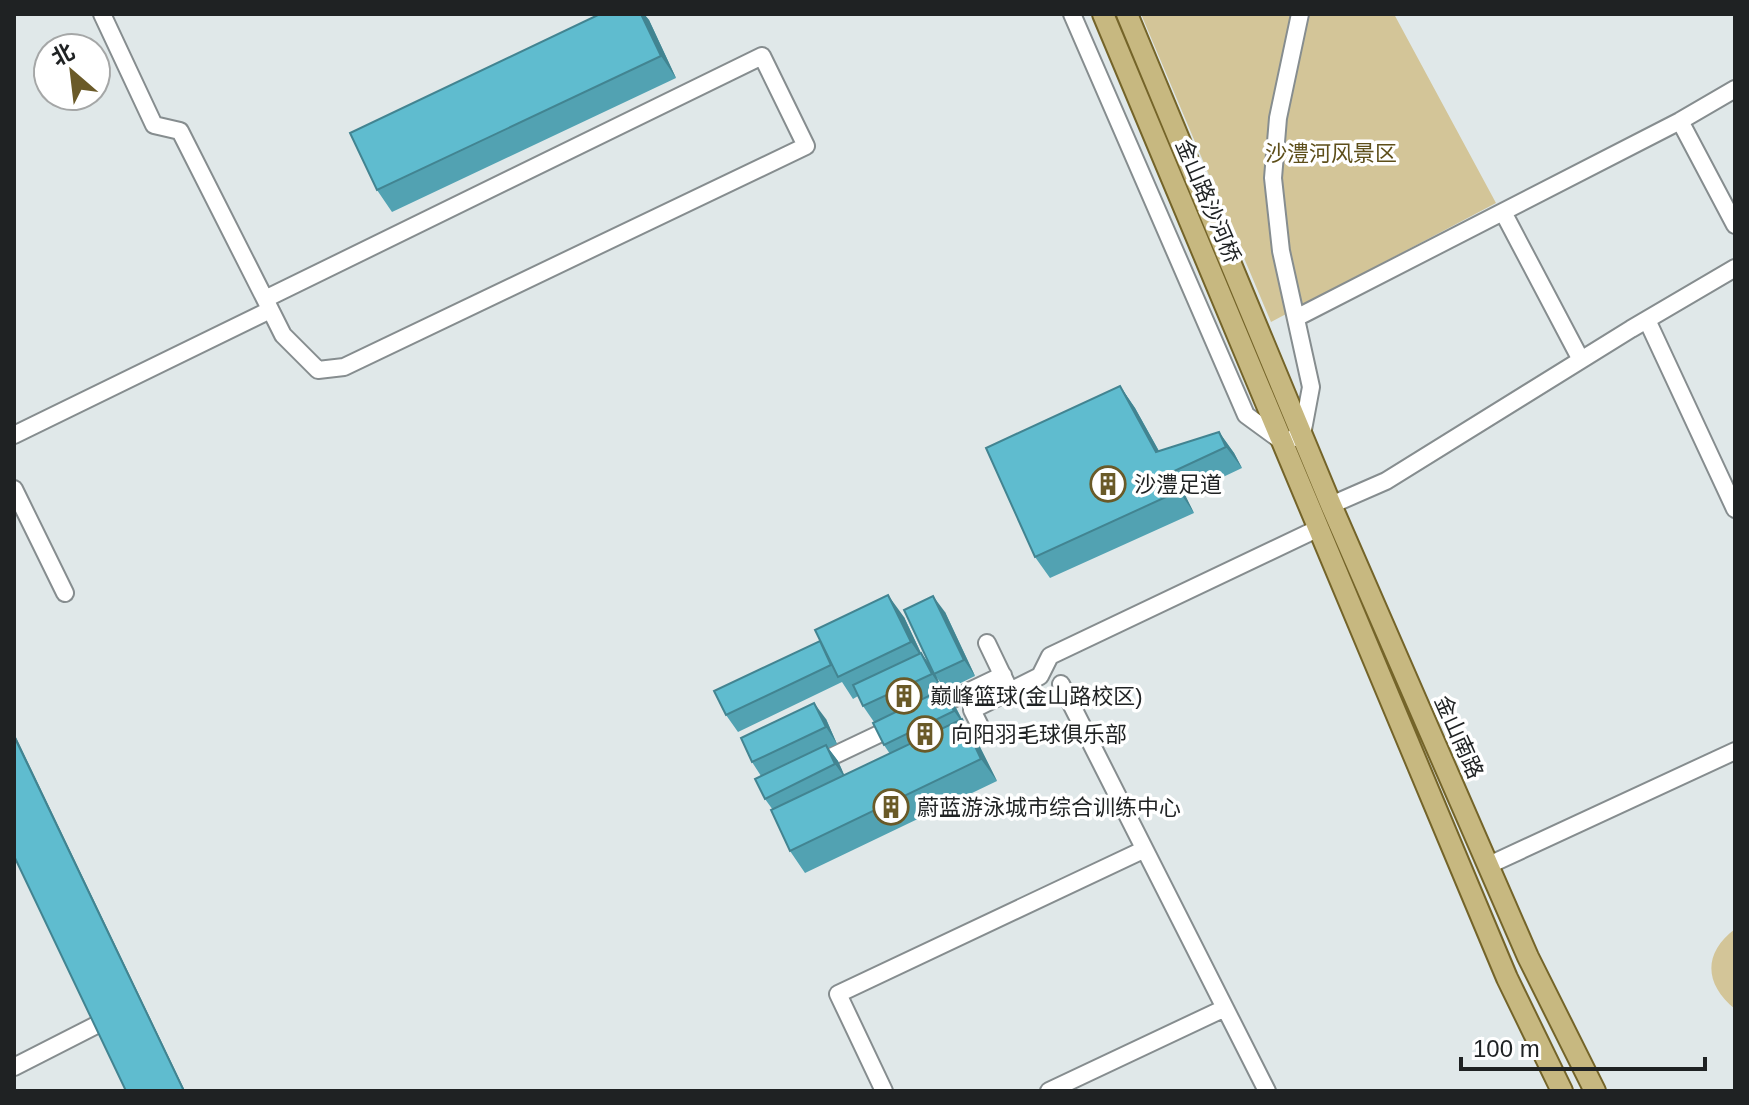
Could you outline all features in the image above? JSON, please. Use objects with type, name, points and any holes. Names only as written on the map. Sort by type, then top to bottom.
[{"type":"main road","name":"金山路沙河桥","points":[[1103,14],[1268,407]]},
{"type":"main road","name":"金山路沙河桥","points":[[1127,14],[1288,397]]},
{"type":"main road","name":"金山南路","points":[[1288,397],[1293,438],[1319,528],[1507,978],[1562,1091]]},
{"type":"main road","name":"金山南路","points":[[1268,407],[1293,438],[1331,505],[1528,957],[1595,1091]]},
{"type":"street","points":[[14,435],[268,305],[762,56],[806,146],[344,367],[318,370],[283,335],[268,305],[180,131],[154,125],[102,14]]},
{"type":"street","points":[[1072,14],[1246,415],[1293,438],[1311,387],[1281,251],[1273,178],[1278,118],[1300,14]]},
{"type":"street","points":[[1296,318],[1680,121],[1735,89]]},
{"type":"street","points":[[1680,121],[1735,225]]},
{"type":"street","points":[[1503,212],[1581,360]]},
{"type":"street","points":[[1331,505],[1386,481],[1735,268]]},
{"type":"street","points":[[1647,320],[1731,491],[1735,509]]},
{"type":"street","points":[[14,489],[65,593]]},
{"type":"street","points":[[808,768],[912,718],[1007,683],[1040,676],[1050,656],[1319,528]]},
{"type":"street","points":[[987,643],[1007,683]]},
{"type":"street","points":[[940,751],[982,730],[972,710],[1007,683]]},
{"type":"street","points":[[1061,684],[1267,1091]]},
{"type":"street","points":[[1489,865],[1735,751]]},
{"type":"street","points":[[884,1091],[838,994],[1143,850]]},
{"type":"street","points":[[1049,1091],[1225,1008]]},
{"type":"street","points":[[14,1067],[117,1014]]},
{"type":"green space","name":"沙澧河风景区","points":[[1141,14],[1394,14],[1496,203],[1271,322]]},
{"type":"green space","points":[[1735,929],[1735,1009],[1717,989],[1711,969],[1717,948]]},
{"type":"building","points":[[600,14],[641,14],[661,56],[377,190],[350,133]]},
{"type":"building","name":"沙澧足道","points":[[1120,386],[1156,452],[1219,432],[1226,447],[1170,473],[1179,491],[1035,557],[986,448]]},
{"type":"building","points":[[888,595],[911,642],[838,677],[815,630]]},
{"type":"building","points":[[933,596],[964,660],[934,674],[904,610]]},
{"type":"building","points":[[820,641],[831,665],[726,715],[714,691]]},
{"type":"building","points":[[921,653],[932,674],[863,706],[853,685]]},
{"type":"building","points":[[943,689],[954,711],[884,745],[873,723]]},
{"type":"building","points":[[814,703],[826,727],[752,762],[741,738]]},
{"type":"building","points":[[962,719],[981,759],[790,851],[771,810]]},
{"type":"building","points":[[14,736],[184,1091],[126,1091],[14,856]]},
{"type":"building","points":[[826,745],[835,764],[765,799],[755,779]]},
{"type":"place","name":"沙澧足道","points":[[1108,484]]},
{"type":"place","name":"巅峰篮球(金山路校区)","points":[[904,696]]},
{"type":"place","name":"向阳羽毛球俱乐部","points":[[925,734]]},
{"type":"place","name":"蔚蓝游泳城市综合训练中心","points":[[891,807]]}]
